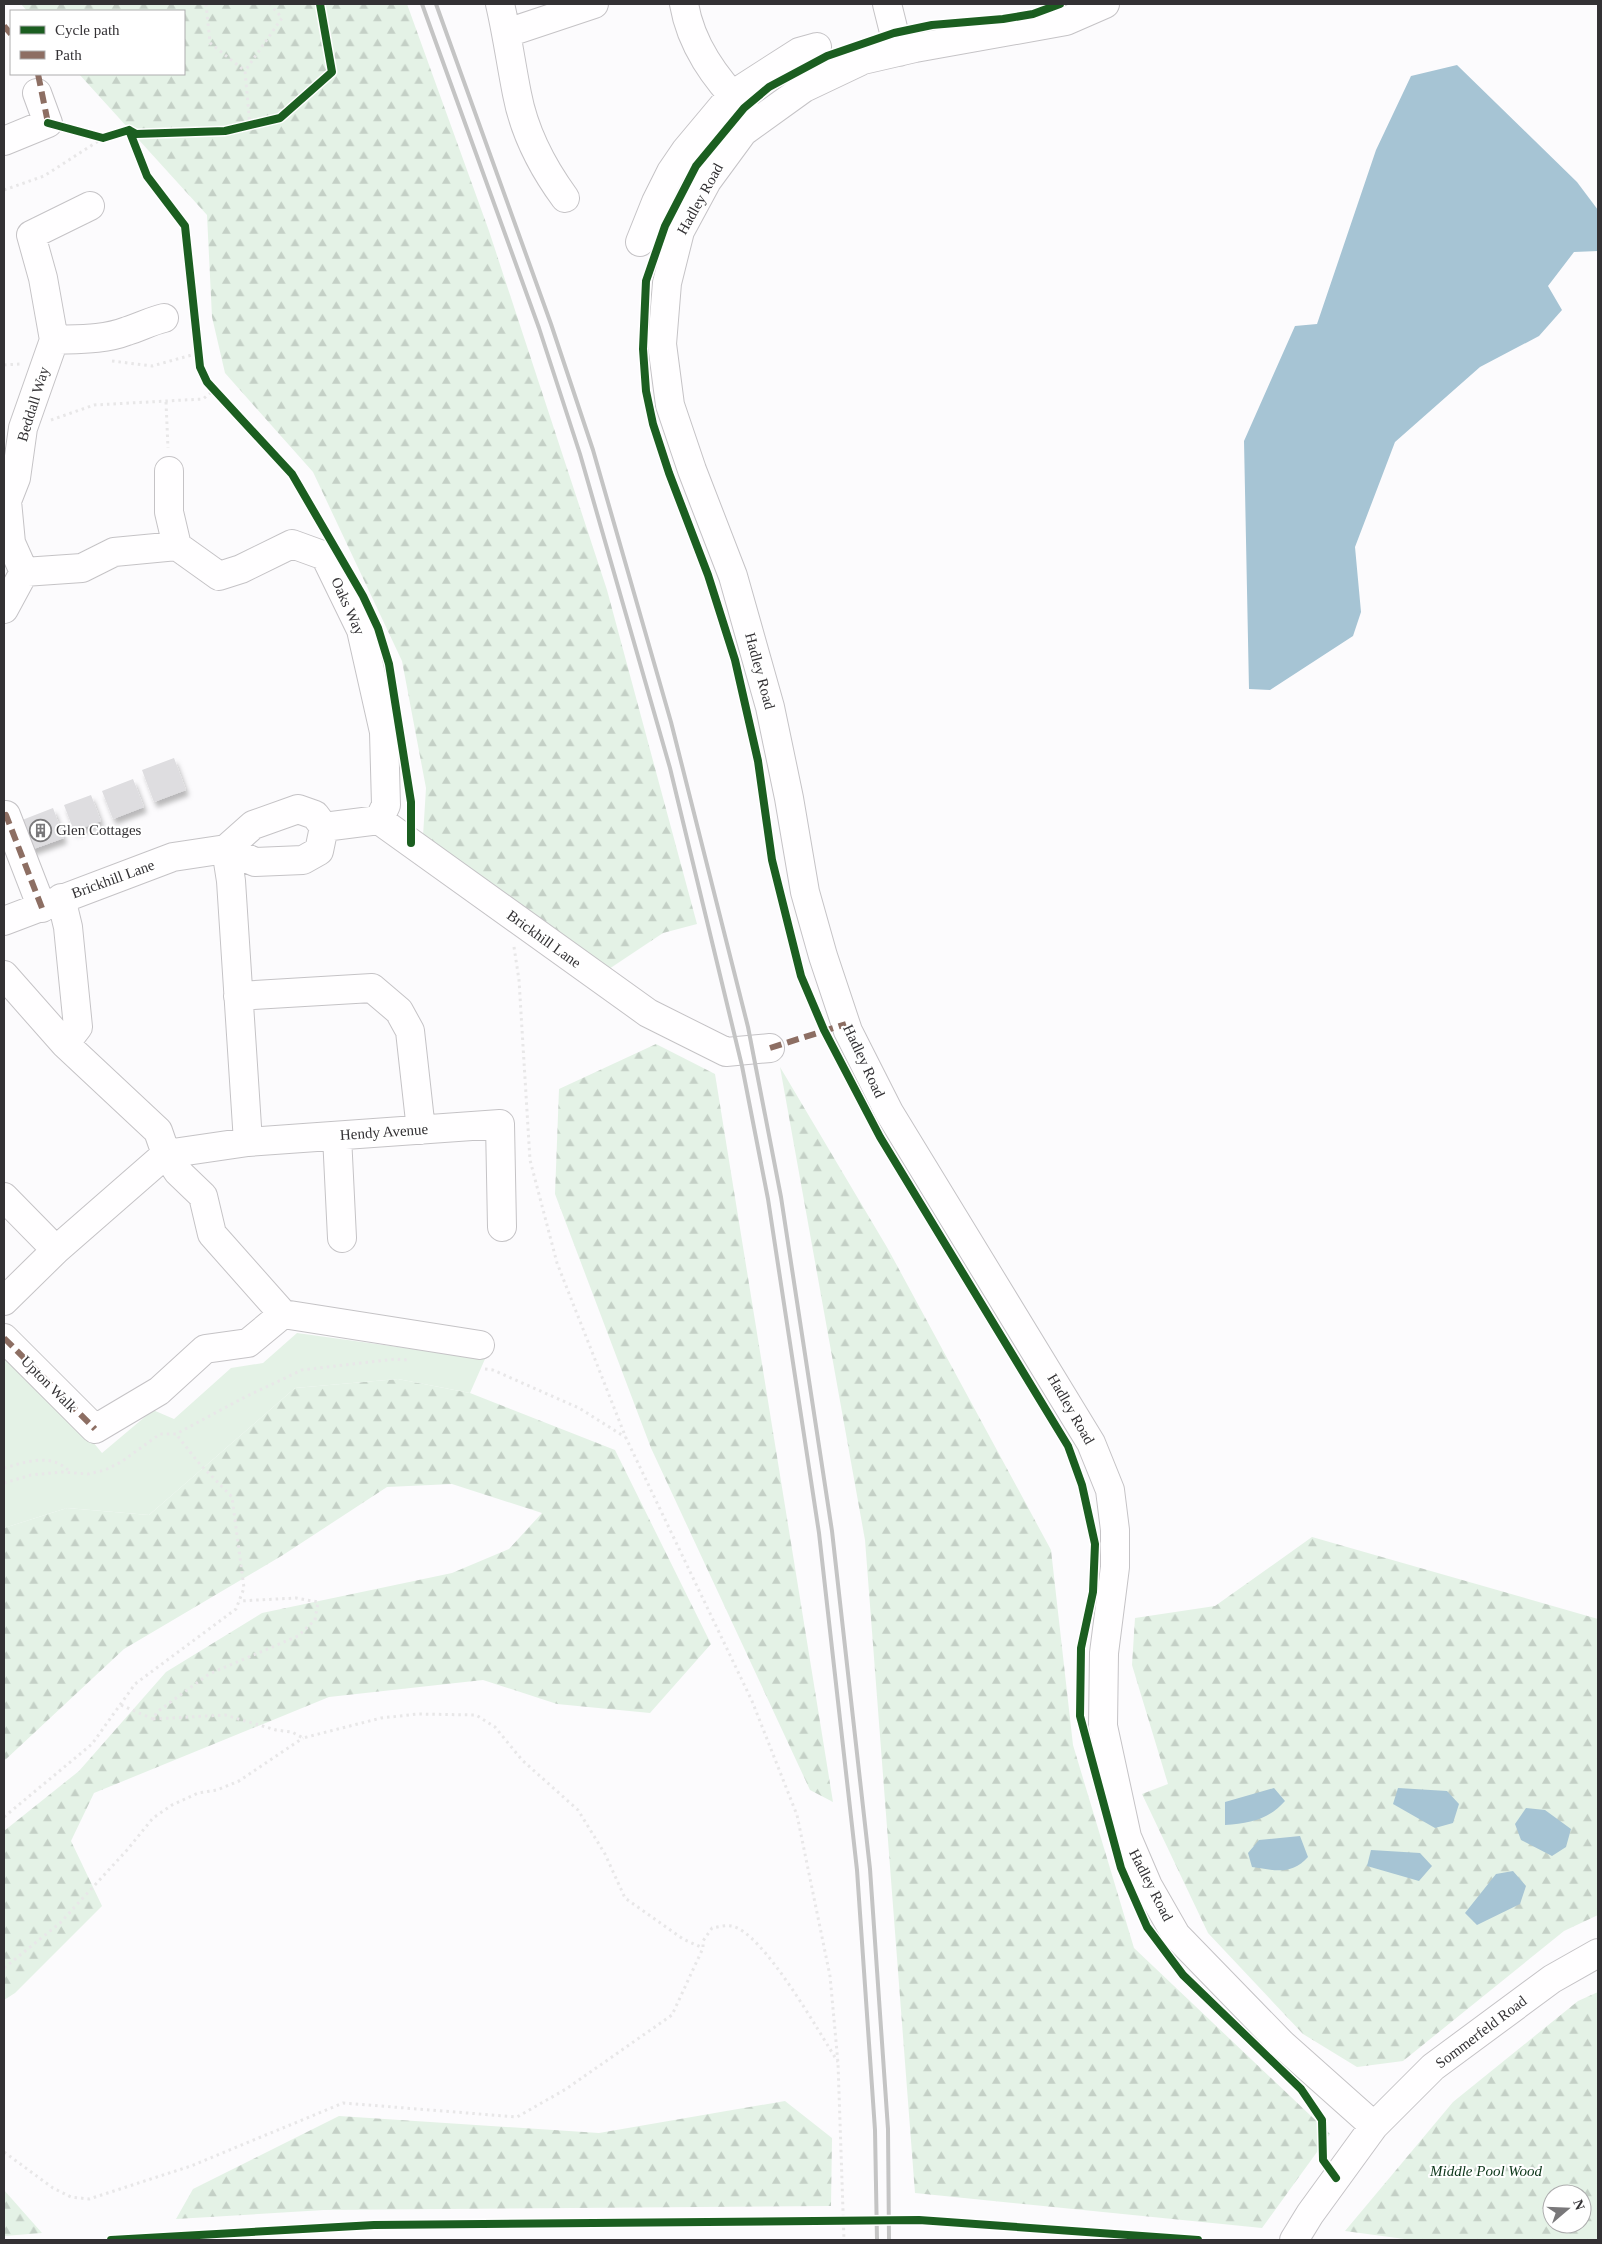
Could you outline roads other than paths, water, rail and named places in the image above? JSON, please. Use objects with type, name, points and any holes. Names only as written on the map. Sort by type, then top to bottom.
[{"type":"street","points":[[500,4],[521,110],[549,174],[566,198]]},
{"type":"street","points":[[507,33],[594,4]]},
{"type":"street","points":[[684,4],[690,32],[699,52],[732,95],[757,121]]},
{"type":"street","points":[[887,4],[899,52]]},
{"type":"street","name":"Hadley Road","points":[[1105,4],[1066,21],[863,60],[804,88],[757,121],[743,132],[707,180],[680,231],[667,283],[662,344],[670,405],[692,470],[733,576],[770,707],[789,798],[804,892],[848,1031],[889,1112],[1091,1442],[1110,1490],[1115,1530],[1115,1567],[1104,1653],[1103,1726],[1127,1837],[1148,1886],[1176,1935],[1282,2044],[1374,2126]]},
{"type":"street","points":[[640,242],[648,220],[671,172],[686,150],[732,95],[799,52],[817,47]]},
{"type":"street","points":[[4,141],[48,123],[37,94]]},
{"type":"street","name":"Beddall Way","points":[[24,572],[11,544],[7,501],[16,478],[18,424],[54,340],[43,278],[31,235],[90,206]]},
{"type":"street","points":[[54,340],[98,338],[127,332],[151,320],[164,318]]},
{"type":"street","points":[[4,609],[24,572],[82,568],[114,552],[177,546],[169,512],[169,471]]},
{"type":"street","name":"Oaks Way","points":[[177,546],[219,576],[241,569],[292,544],[325,556],[361,630],[384,732],[386,804],[379,820]]},
{"type":"street","points":[[226,849],[253,825],[298,809],[314,815],[324,827]]},
{"type":"street","points":[[4,816],[6,815],[51,903],[68,926],[78,1027],[65,1044]]},
{"type":"street","points":[[324,827],[379,820]]},
{"type":"street","name":"Brickhill Lane","points":[[379,820],[648,1013],[726,1052],[770,1048]]},
{"type":"street","points":[[226,849],[255,862],[303,860],[319,851],[324,827]]},
{"type":"street","points":[[226,849],[231,881],[248,1142]]},
{"type":"street","name":"Brickhill Lane","points":[[4,921],[173,857],[226,849]]},
{"type":"street","points":[[4,975],[65,1044],[158,1131],[166,1154],[178,1172],[203,1196],[212,1234],[283,1314],[481,1357]]},
{"type":"street","points":[[238,996],[372,988],[399,1011],[410,1031],[421,1130]]},
{"type":"street","name":"Hendy Avenue","points":[[166,1154],[248,1142],[500,1124],[502,1227]]},
{"type":"street","points":[[337,1136],[342,1238]]},
{"type":"street","points":[[4,1301],[56,1250],[166,1154]]},
{"type":"street","points":[[4,1197],[56,1250]]},
{"type":"street","name":"Upton Walk","points":[[4,1338],[95,1429],[158,1391],[206,1349],[248,1343],[283,1314]]},
{"type":"street","name":"Sommerfeld Road","points":[[1374,2126],[1434,2067],[1552,1978],[1598,1952]]},
{"type":"street","points":[[1294,2240],[1310,2214],[1374,2126]]},
{"type":"water","points":[[1457,65],[1577,182],[1598,210],[1598,251],[1574,252],[1548,286],[1562,310],[1539,336],[1480,367],[1395,442],[1355,547],[1361,612],[1353,636],[1270,690],[1249,689],[1244,441],[1295,326],[1317,324],[1376,150],[1411,76]]},
{"type":"water","points":[[1274,1788],[1285,1801],[1279,1807],[1265,1816],[1250,1822],[1225,1825],[1225,1802]]},
{"type":"water","points":[[1398,1788],[1447,1791],[1459,1804],[1453,1823],[1435,1828],[1393,1804]]},
{"type":"water","points":[[1526,1808],[1545,1810],[1571,1829],[1566,1847],[1552,1856],[1521,1840],[1515,1824]]},
{"type":"water","points":[[1300,1836],[1308,1857],[1302,1863],[1282,1870],[1252,1867],[1248,1853],[1259,1840]]},
{"type":"water","points":[[1371,1850],[1420,1853],[1432,1866],[1419,1881],[1367,1866]]},
{"type":"water","points":[[1513,1871],[1526,1886],[1520,1904],[1477,1925],[1465,1913],[1496,1874]]},
{"type":"railway","points":[[422,4],[539,328],[580,454],[670,768],[742,1066],[768,1199],[819,1533],[857,1870],[875,2130],[877,2240]]},
{"type":"railway","points":[[436,4],[551,324],[593,450],[671,722],[748,1027],[781,1197],[832,1531],[870,1869],[888,2129],[889,2240]]},
{"type":"place","name":"Glen Cottages","points":[[40,830]]},
{"type":"park label","name":"Middle Pool Wood","points":[[1486,2171]]}]
